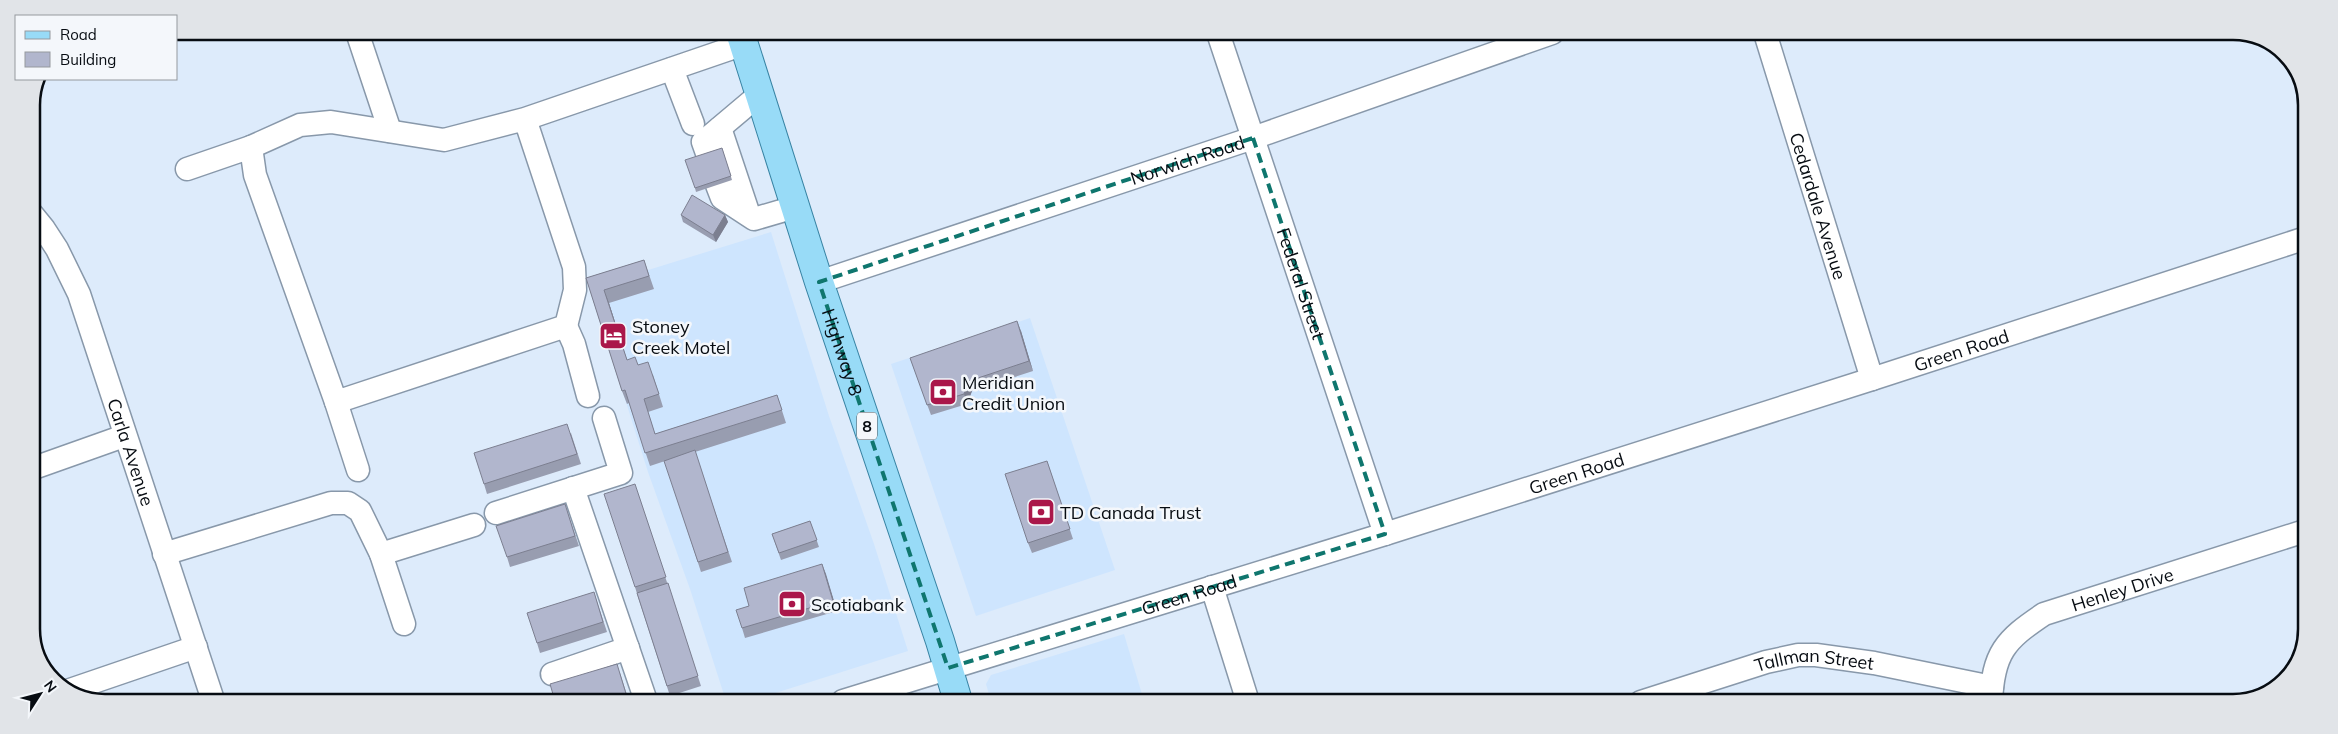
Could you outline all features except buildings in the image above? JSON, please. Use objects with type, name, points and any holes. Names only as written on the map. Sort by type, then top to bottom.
[{"type":"main road","name":"Highway 8","points":[[743,40],[819,282],[956,694]]},
{"type":"street","points":[[360,40],[390,131]]},
{"type":"street","points":[[186,169],[251,147],[300,125],[331,122],[444,140],[525,120],[672,69],[737,40]]},
{"type":"street","name":"Federal Street","points":[[1220,40],[1384,534]]},
{"type":"street","name":"Norwich Road","points":[[819,282],[1253,138],[1532,40]]},
{"type":"street","name":"Cedardale Avenue","points":[[1767,40],[1872,379]]},
{"type":"street","points":[[672,69],[704,150],[720,128],[760,94]]},
{"type":"street","points":[[525,120],[574,267],[575,290],[566,326],[574,344],[588,396]]},
{"type":"street","points":[[720,128],[749,216]]},
{"type":"street","points":[[251,147],[255,175],[336,402],[358,470]]},
{"type":"street","points":[[717,187],[754,219],[795,207]]},
{"type":"street","name":"Carla Avenue","points":[[40,229],[58,249],[79,294],[124,436],[211,694]]},
{"type":"street","name":"Green Road","points":[[865,694],[1384,534],[1872,379],[2298,241]]},
{"type":"street","points":[[336,402],[566,326]]},
{"type":"street","points":[[496,513],[620,473],[604,418]]},
{"type":"street","points":[[40,466],[124,436]]},
{"type":"street","points":[[573,488],[644,694]]},
{"type":"street","points":[[164,554],[331,503],[348,503],[360,511],[381,554],[404,624]]},
{"type":"street","points":[[381,554],[474,525]]},
{"type":"street","name":"Henley Drive","points":[[1991,694],[1994,673],[2004,648],[2015,634],[2044,614],[2298,533]]},
{"type":"street","points":[[1212,587],[1245,694]]},
{"type":"street","points":[[77,688],[196,647]]},
{"type":"street","points":[[552,674],[628,648]]},
{"type":"street","name":"Tallman Street","points":[[1681,694],[1782,658],[1816,655],[1874,663],[1987,694]]},
{"type":"highlighted area","points":[[1253,138],[1385,534],[948,668],[819,282]]},
{"type":"shaded area","points":[[771,232],[829,416],[874,544],[908,651],[772,694],[724,694],[690,589],[648,472],[590,288]]},
{"type":"shaded area","points":[[1030,318],[1115,570],[976,616],[891,364]]},
{"type":"shaded area","points":[[1124,634],[1142,694],[989,694],[986,684],[991,675]]},
{"type":"place","name":"Stoney Creek Motel","points":[[613,336]]},
{"type":"place","name":"Meridian Credit Union","points":[[943,392]]},
{"type":"place","name":"TD Canada Trust","points":[[1041,512]]},
{"type":"place","name":"Scotiabank","points":[[792,604]]}]
